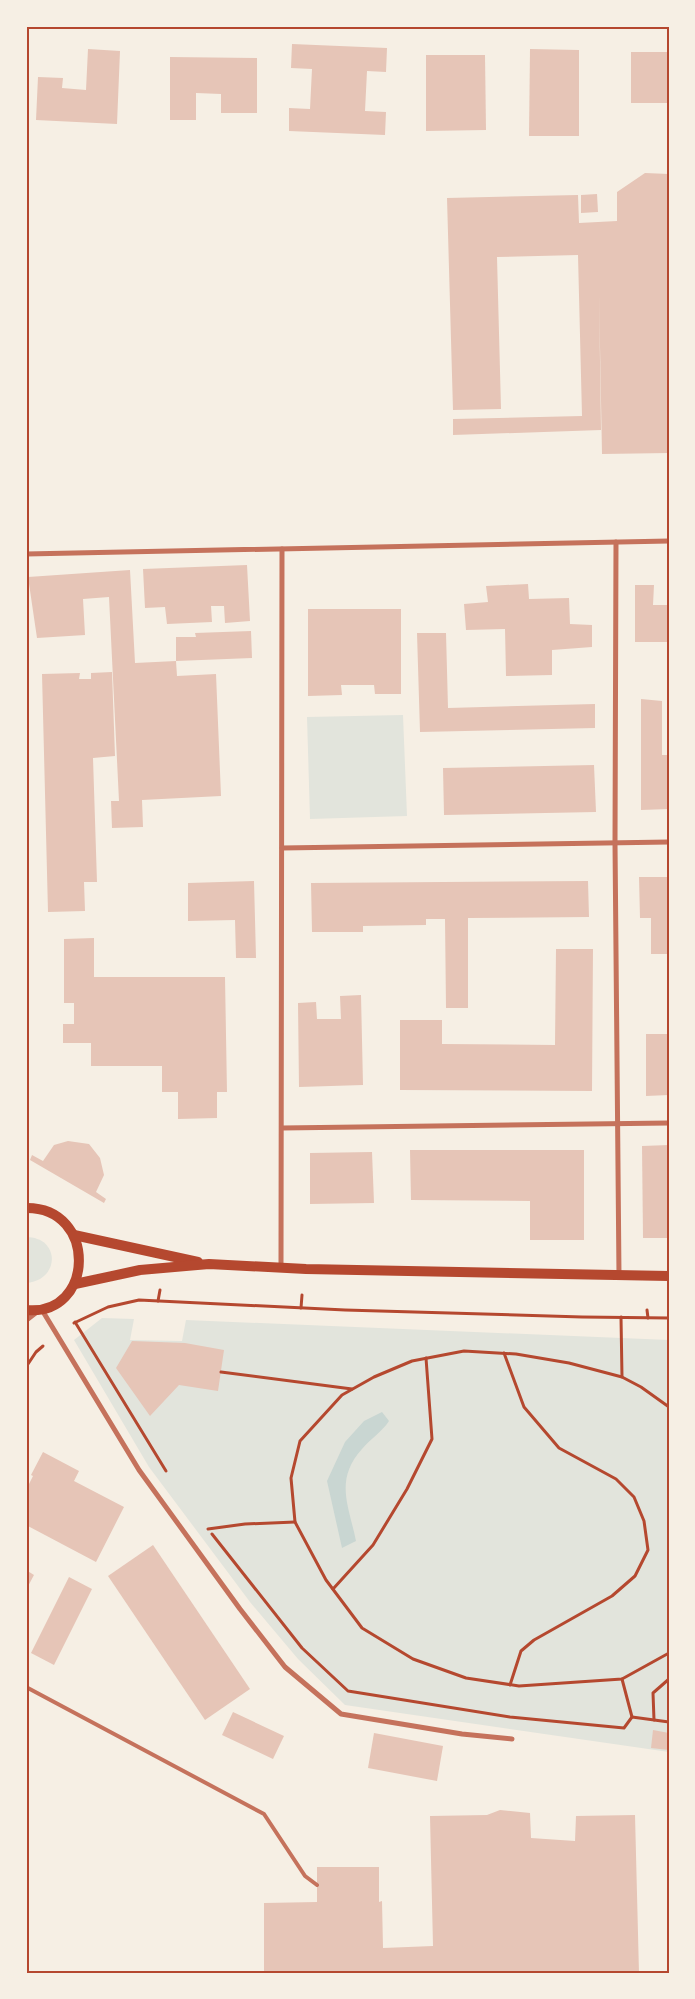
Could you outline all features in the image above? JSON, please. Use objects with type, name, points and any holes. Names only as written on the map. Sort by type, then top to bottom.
[{"type":"main road","points":[[26,1208],[44,1210],[62,1219],[74,1235],[80,1252],[79,1271],[75,1284],[68,1294],[53,1305],[34,1310]]},
{"type":"main road","points":[[74,1235],[209,1264]]},
{"type":"main road","points":[[75,1284],[140,1270],[209,1264],[281,1268],[669,1276]]},
{"type":"street","points":[[26,554],[669,541]]},
{"type":"street","points":[[616,542],[615,843],[619,1275]]},
{"type":"street","points":[[281,1268],[282,549]]},
{"type":"street","points":[[282,848],[669,842]]},
{"type":"street","points":[[282,1128],[669,1123]]},
{"type":"street","points":[[26,1318],[34,1310],[139,1470],[240,1609],[286,1667],[341,1714],[462,1734],[512,1739]]},
{"type":"lane","points":[[26,1687],[264,1814],[305,1876],[318,1885]]},
{"type":"path","points":[[301,1308],[302,1295]]},
{"type":"path","points":[[68,1327],[108,1307],[139,1300],[301,1308],[669,1318]]},
{"type":"path","points":[[647,1310],[648,1318]]},
{"type":"path","points":[[621,1317],[622,1377]]},
{"type":"path","points":[[75,1322],[170,1477]]},
{"type":"path","points":[[26,1366],[36,1352]]},
{"type":"path","points":[[669,1407],[641,1387],[622,1377],[569,1364],[504,1353],[464,1352],[426,1358],[412,1361],[374,1377],[342,1395],[300,1441],[291,1478],[295,1522],[326,1580],[362,1628],[413,1659],[466,1678],[519,1686],[622,1679],[669,1653]]},
{"type":"path","points":[[504,1353],[524,1407],[559,1448],[616,1479],[634,1497],[644,1521],[648,1550],[635,1576],[612,1596],[534,1640],[521,1651],[510,1685]]},
{"type":"path","points":[[333,1589],[373,1545],[407,1488],[432,1439],[426,1358]]},
{"type":"path","points":[[221,1372],[353,1389]]},
{"type":"path","points":[[203,1522],[302,1648],[348,1691],[510,1717],[624,1728],[632,1717]]},
{"type":"path","points":[[208,1529],[244,1524],[295,1522]]},
{"type":"path","points":[[622,1679],[632,1717]]},
{"type":"path","points":[[654,1720],[653,1694],[669,1679]]},
{"type":"path","points":[[632,1717],[669,1722]]},
{"type":"shaded area","points":[[403,715],[407,816],[310,819],[307,717]]},
{"type":"shaded area","points":[[26,1237],[37,1239],[45,1244],[50,1251],[52,1259],[46,1275],[26,1283]]},
{"type":"shaded area","points":[[102,1318],[134,1319],[130,1340],[182,1341],[186,1320],[669,1340],[669,1752],[345,1705],[298,1659],[250,1602],[149,1467],[74,1340]]},
{"type":"shaded area","points":[[382,1412],[389,1421],[353,1460],[348,1472],[346,1483],[347,1505],[356,1541],[342,1548],[327,1481],[345,1442],[364,1421]]},
{"type":"building","points":[[292,44],[387,48],[386,72],[367,71],[365,111],[386,112],[385,135],[289,131],[289,108],[310,109],[312,69],[291,68]]},
{"type":"building","points":[[88,49],[120,51],[117,124],[36,120],[38,77],[63,78],[62,88],[86,90]]},
{"type":"building","points":[[530,49],[579,50],[579,136],[529,136]]},
{"type":"building","points":[[631,52],[669,52],[669,103],[631,103]]},
{"type":"building","points":[[426,55],[485,55],[486,130],[426,131]]},
{"type":"building","points":[[170,57],[257,58],[257,113],[221,113],[221,94],[196,93],[196,120],[170,120]]},
{"type":"building","points":[[645,173],[669,174],[669,453],[602,454],[599,293],[601,430],[453,435],[453,419],[582,416],[578,255],[497,257],[501,409],[453,410],[447,198],[578,195],[579,223],[617,221],[617,192]]},
{"type":"building","points":[[597,194],[598,212],[581,213],[581,195]]},
{"type":"building","points":[[247,565],[250,621],[225,623],[224,606],[211,606],[212,622],[167,624],[165,607],[145,608],[143,569]]},
{"type":"building","points":[[130,570],[135,663],[176,661],[177,676],[216,674],[221,796],[142,800],[143,827],[112,828],[111,801],[119,801],[109,597],[83,599],[85,635],[37,638],[28,577]]},
{"type":"building","points":[[528,584],[529,599],[569,598],[570,624],[592,625],[592,647],[552,650],[552,675],[506,676],[505,629],[466,630],[464,604],[488,602],[486,586]]},
{"type":"building","points":[[635,585],[654,585],[653,605],[669,605],[669,642],[635,642]]},
{"type":"building","points":[[308,609],[401,609],[401,694],[375,694],[374,685],[341,685],[342,695],[308,696]]},
{"type":"building","points":[[251,631],[252,658],[176,661],[176,637],[196,637],[195,633]]},
{"type":"building","points":[[417,633],[446,633],[448,708],[595,704],[595,728],[420,732]]},
{"type":"building","points":[[112,672],[115,756],[93,758],[97,882],[84,882],[85,911],[48,912],[42,674],[80,673],[79,679],[91,679],[91,673]]},
{"type":"building","points":[[641,699],[662,701],[662,755],[669,755],[669,809],[641,810]]},
{"type":"building","points":[[594,765],[596,812],[444,815],[443,768]]},
{"type":"building","points":[[639,877],[669,877],[669,954],[651,954],[651,918],[640,918]]},
{"type":"building","points":[[254,881],[256,958],[236,958],[235,920],[188,921],[188,883]]},
{"type":"building","points":[[588,881],[589,917],[468,918],[468,1008],[446,1008],[445,919],[426,919],[426,925],[363,926],[363,932],[312,932],[311,883]]},
{"type":"building","points":[[94,938],[94,977],[225,977],[227,1092],[217,1092],[217,1118],[178,1119],[178,1092],[162,1092],[162,1066],[91,1066],[91,1043],[63,1043],[63,1024],[74,1024],[74,1003],[64,1003],[64,939]]},
{"type":"building","points":[[556,949],[593,949],[592,1091],[400,1090],[400,1020],[442,1020],[442,1044],[555,1045]]},
{"type":"building","points":[[361,995],[363,1085],[299,1087],[298,1003],[316,1002],[317,1019],[341,1019],[340,996]]},
{"type":"building","points":[[646,1034],[669,1034],[669,1095],[646,1096]]},
{"type":"building","points":[[68,1141],[89,1144],[100,1158],[104,1175],[96,1192],[106,1199],[104,1203],[30,1160],[32,1155],[43,1161],[54,1145]]},
{"type":"building","points":[[669,1145],[669,1238],[643,1238],[642,1146]]},
{"type":"building","points":[[410,1150],[584,1150],[584,1240],[530,1240],[530,1201],[411,1200]]},
{"type":"building","points":[[372,1152],[374,1203],[310,1204],[310,1153]]},
{"type":"building","points":[[132,1341],[185,1343],[224,1350],[218,1391],[179,1385],[150,1416],[116,1368]]},
{"type":"building","points":[[43,1452],[79,1471],[74,1481],[124,1507],[96,1562],[26,1525],[26,1490],[33,1476],[31,1475]]},
{"type":"building","points":[[153,1545],[250,1689],[205,1720],[108,1576]]},
{"type":"building","points":[[26,1570],[34,1575],[26,1590]]},
{"type":"building","points":[[69,1577],[92,1589],[54,1665],[31,1653]]},
{"type":"building","points":[[233,1712],[284,1736],[273,1759],[222,1735]]},
{"type":"building","points":[[653,1730],[669,1733],[669,1750],[651,1748]]},
{"type":"building","points":[[374,1733],[443,1746],[437,1781],[368,1768]]},
{"type":"building","points":[[500,1810],[530,1813],[531,1838],[575,1841],[576,1816],[635,1815],[639,1973],[264,1973],[264,1903],[317,1902],[317,1867],[379,1867],[379,1902],[382,1901],[383,1948],[433,1946],[430,1816],[487,1815]]}]
